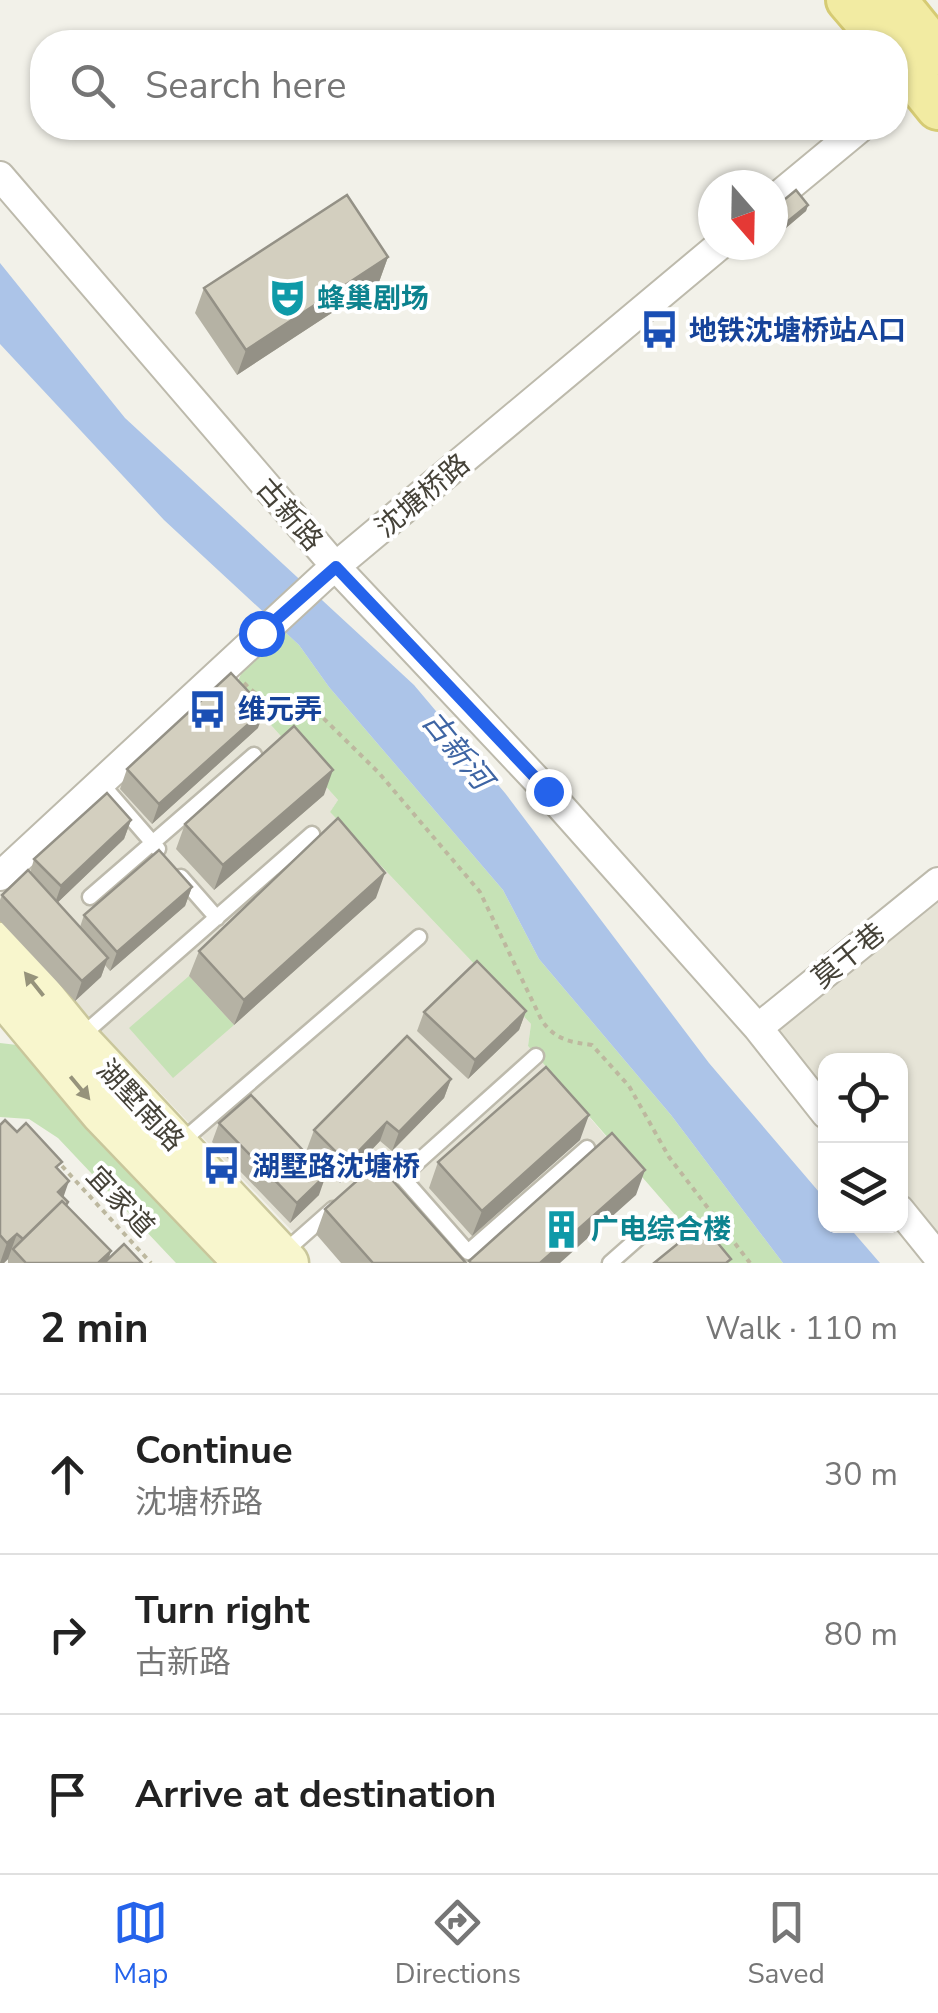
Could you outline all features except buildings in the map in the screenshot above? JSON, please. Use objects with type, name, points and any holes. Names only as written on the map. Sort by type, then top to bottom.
[{"type":"main road","points":[[848,0],[874,30]]},
{"type":"main road","points":[[896,0],[905,30]]},
{"type":"main road","points":[[908,38],[920,76]]},
{"type":"main road","name":"湖墅南路","points":[[0,943],[78,1039],[178,1144],[271,1260]]},
{"type":"main road","name":"湖墅南路","points":[[0,992],[102,1114],[271,1260]]},
{"type":"street","points":[[788,188],[846,140]]},
{"type":"street","name":"古新路","points":[[0,176],[330,572],[548,791],[758,1028],[818,1104]]},
{"type":"street","name":"沈塘桥路","points":[[0,876],[330,572],[702,260]]},
{"type":"street","name":"莫干巷","points":[[758,1028],[938,882]]},
{"type":"street","points":[[908,1220],[938,1257]]},
{"type":"lane","points":[[90,897],[254,755]]},
{"type":"lane","points":[[99,782],[217,918]]},
{"type":"lane","points":[[78,1039],[312,834]]},
{"type":"lane","points":[[178,1144],[419,937]]},
{"type":"lane","points":[[401,1177],[536,1056]]},
{"type":"lane","points":[[361,1185],[388,1162],[468,1252],[586,1148]]},
{"type":"lane","points":[[271,1260],[348,1196]]},
{"type":"lane","points":[[610,1263],[644,1233]]},
{"type":"path","points":[[227,665],[256,696],[284,709],[316,711],[379,773],[480,892],[551,1034],[567,1042],[592,1045],[629,1086],[669,1157],[750,1263]]},
{"type":"path","name":"宜家道","points":[[62,1166],[152,1263]]},
{"type":"shaded area","name":"维元弄","points":[[220,685],[236,686],[338,800],[330,812],[531,1024],[528,1046],[609,1140],[469,1263],[459,1263],[375,1166],[294,1233],[0,925],[0,893]]},
{"type":"shaded area","points":[[938,899],[938,1233],[908,1196],[908,1053],[818,1053],[818,1084],[776,1032]]},
{"type":"green space","points":[[282,629],[503,890],[539,959],[671,1115],[783,1263],[717,1263],[528,1046],[531,1024],[330,812],[338,800],[236,686],[248,657]]},
{"type":"green space","points":[[189,976],[234,1025],[173,1078],[129,1028]]},
{"type":"green space","points":[[0,1043],[17,1045],[222,1263],[176,1263],[58,1138],[29,1119],[0,1117]]},
{"type":"water","name":"古新河","points":[[0,263],[125,418],[414,685],[505,793],[709,1063],[818,1191],[818,1233],[854,1233],[880,1263],[783,1263],[671,1115],[539,959],[503,890],[329,687],[299,645],[164,520],[0,344]]},
{"type":"place","name":"蜂巢剧场","points":[[287,298]]},
{"type":"place","name":"地铁沈塘桥站A口","points":[[659,330]]},
{"type":"place","name":"维元弄","points":[[208,709]]},
{"type":"place","name":"湖墅路沈塘桥","points":[[222,1166]]},
{"type":"place","name":"广电综合楼","points":[[561,1229]]},
{"type":"route","points":[[261,633],[336,567],[548,791]]}]
